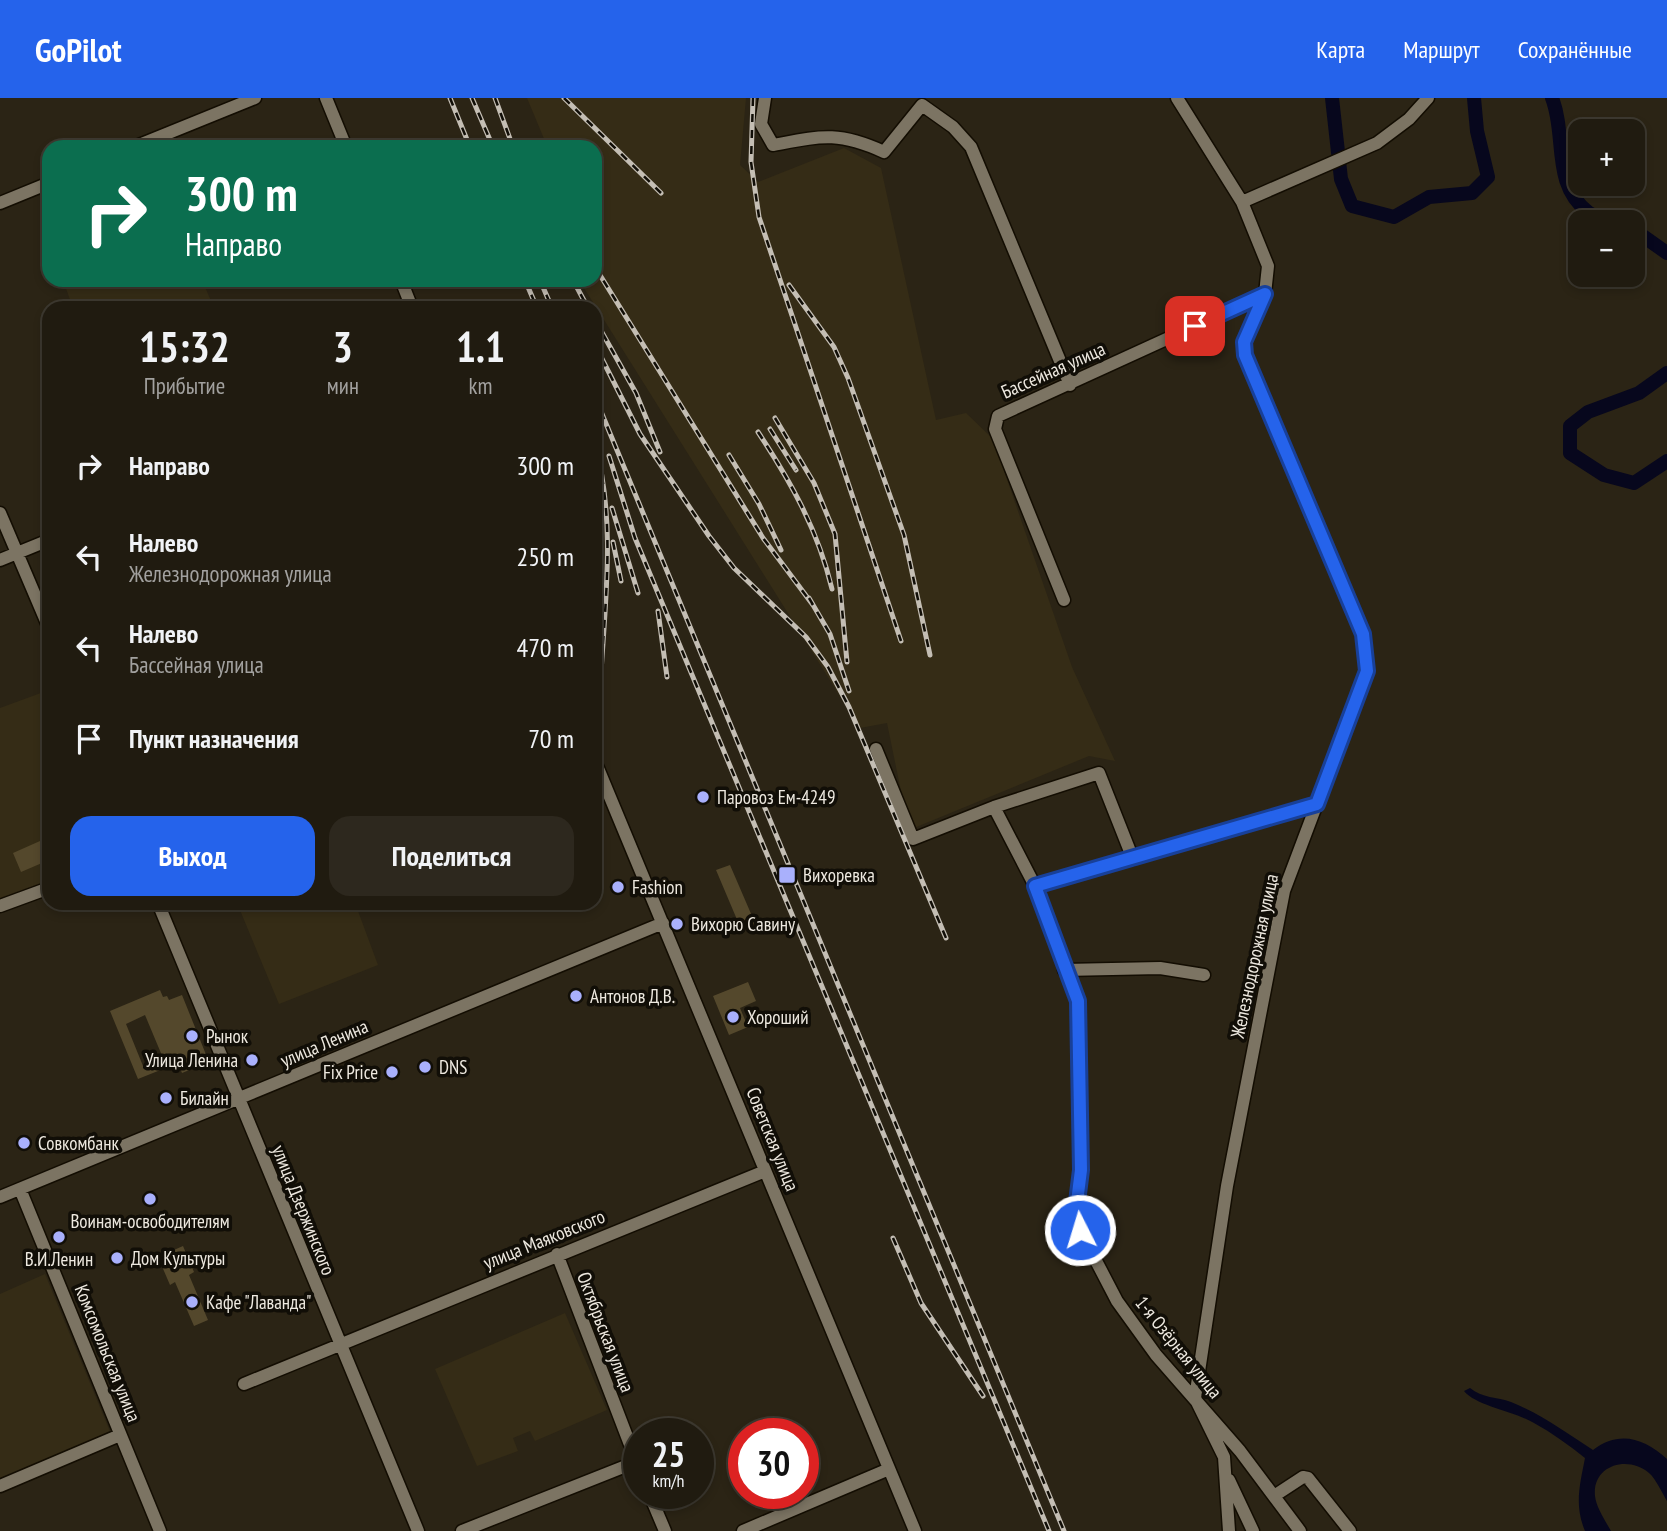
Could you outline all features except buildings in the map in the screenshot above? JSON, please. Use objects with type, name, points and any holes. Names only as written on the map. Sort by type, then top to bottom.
[{"type":"street","points":[[151,140],[255,98]]},
{"type":"street","points":[[326,98],[343,140]]},
{"type":"street","points":[[765,98],[761,124],[773,145],[817,137],[854,138],[884,152],[922,104],[953,127],[971,147],[1069,385]]},
{"type":"street","points":[[1177,98],[1242,202],[1268,266],[1265,294]]},
{"type":"street","points":[[1242,202],[1357,152],[1394,132],[1428,98]]},
{"type":"street","points":[[0,203],[42,186]]},
{"type":"street","name":"Бассейная улица","points":[[1064,600],[995,429],[998,416],[1265,294]]},
{"type":"street","name":"Железнодорожная улица","points":[[1195,1398],[1227,1186],[1284,891],[1367,671],[1363,634],[1245,355],[1244,342],[1265,294]]},
{"type":"street","points":[[0,513],[42,611]]},
{"type":"street","points":[[0,560],[42,543]]},
{"type":"street","points":[[876,749],[913,839],[994,807],[1099,773],[1133,859]]},
{"type":"street","name":"Советская улица","points":[[602,778],[915,1531]]},
{"type":"street","points":[[1035,886],[1317,804]]},
{"type":"street","name":"1-я Озёрная улица","points":[[994,807],[1035,886],[1064,970],[1078,1001],[1081,1170],[1076,1210],[1080,1230],[1117,1301],[1156,1354],[1195,1398],[1300,1531]]},
{"type":"street","points":[[0,906],[42,891]]},
{"type":"street","name":"улица Дзержинского","points":[[161,910],[339,1346],[418,1531]]},
{"type":"street","name":"улица Ленина","points":[[0,1197],[663,923]]},
{"type":"street","points":[[1064,970],[1160,968],[1204,975]]},
{"type":"street","name":"улица Маяковского","points":[[339,1346],[557,1254],[765,1171]]},
{"type":"street","name":"Комсомольская улица","points":[[20,1189],[160,1531]]},
{"type":"street","name":"Октябрьская улица","points":[[557,1254],[623,1428]]},
{"type":"street","points":[[244,1384],[339,1346]]},
{"type":"street","points":[[1195,1398],[1224,1457],[1229,1531]]},
{"type":"street","points":[[0,1486],[120,1434]]},
{"type":"street","points":[[743,1531],[889,1469]]},
{"type":"street","name":"Октябрьская улица","points":[[462,1531],[623,1470]]},
{"type":"street","points":[[1226,1473],[1253,1531]]},
{"type":"street","points":[[1274,1496],[1303,1477],[1308,1478],[1350,1531]]},
{"type":"street","points":[[656,1509],[665,1531]]},
{"type":"shaded area","points":[[527,98],[746,98],[740,165],[758,182],[844,148],[881,168],[936,420],[966,413],[993,439],[1072,667],[1115,761],[1089,756],[909,830],[887,723],[860,728],[602,317],[602,301],[592,301],[583,287],[602,287],[602,140],[545,140]]},
{"type":"shaded area","points":[[66,287],[205,287],[211,301],[70,301]]},
{"type":"shaded area","points":[[42,693],[42,884],[0,901],[0,708]]},
{"type":"shaded area","points":[[240,910],[358,910],[378,965],[279,1004]]},
{"type":"shaded area","points":[[45,1274],[111,1434],[0,1479],[0,1294]]},
{"type":"shaded area","points":[[565,1313],[607,1410],[535,1441],[530,1431],[513,1438],[518,1451],[477,1466],[435,1369]]},
{"type":"water","points":[[1470,1388],[1533,1412],[1593,1450],[1612,1440],[1622,1439],[1631,1439],[1649,1446],[1667,1459],[1667,1501],[1649,1473],[1631,1465],[1613,1466],[1599,1477],[1595,1496],[1599,1510],[1611,1531],[1585,1531],[1579,1503],[1585,1458],[1534,1423],[1477,1401],[1464,1391]]},
{"type":"waterway","name":"Вихоревка","points":[[1332,98],[1341,179],[1352,206],[1394,217],[1429,197],[1472,193],[1488,177],[1477,131],[1474,98]]},
{"type":"waterway","name":"Вихоревка","points":[[1552,98],[1559,128],[1564,174],[1576,201],[1586,210]]},
{"type":"waterway","name":"Вихоревка","points":[[1645,237],[1667,253]]},
{"type":"waterway","name":"Вихоревка","points":[[1667,373],[1639,393],[1588,412],[1570,426],[1570,453],[1604,475],[1634,483],[1667,461]]},
{"type":"railway","points":[[450,98],[467,140]]},
{"type":"railway","points":[[472,98],[490,140]]},
{"type":"railway","points":[[495,98],[510,140]]},
{"type":"railway","points":[[564,98],[661,193]]},
{"type":"railway","points":[[753,98],[751,162],[759,217],[901,641]]},
{"type":"railway","points":[[602,278],[763,538],[813,605]]},
{"type":"railway","points":[[789,285],[834,347],[848,378],[904,535],[930,655]]},
{"type":"railway","points":[[528,287],[534,301]]},
{"type":"railway","points":[[543,287],[549,301]]},
{"type":"railway","points":[[577,287],[584,301]]},
{"type":"railway","points":[[602,332],[636,393],[660,452]]},
{"type":"railway","points":[[602,359],[640,434],[709,536],[734,568],[806,637],[828,667],[849,707],[946,938]]},
{"type":"railway","points":[[602,414],[1064,1531]]},
{"type":"railway","points":[[775,418],[814,483],[835,534],[847,662]]},
{"type":"railway","points":[[770,429],[796,470]]},
{"type":"railway","points":[[758,432],[802,507],[819,547],[832,589]]},
{"type":"railway","points":[[729,455],[759,504],[781,550]]},
{"type":"railway","points":[[609,456],[635,538],[1049,1531]]},
{"type":"railway","points":[[602,475],[607,536],[602,659]]},
{"type":"railway","points":[[612,508],[638,593]]},
{"type":"railway","points":[[613,542],[621,581]]},
{"type":"railway","points":[[809,598],[830,634],[849,691]]},
{"type":"railway","points":[[658,611],[667,677]]},
{"type":"railway","points":[[893,1238],[921,1303],[983,1396]]},
{"type":"place","name":"Паровоз Ем-4249","points":[[703,797]]},
{"type":"place","name":"Вихоревка","points":[[787,875]]},
{"type":"place","name":"Fashion","points":[[618,887]]},
{"type":"place","name":"Вихорю Савину","points":[[677,924]]},
{"type":"place","name":"Антонов Д.В.","points":[[576,996]]},
{"type":"place","name":"Хороший","points":[[733,1017]]},
{"type":"place","name":"Рынок","points":[[192,1036]]},
{"type":"place","name":"Улица Ленина","points":[[252,1060]]},
{"type":"place","name":"DNS","points":[[425,1067]]},
{"type":"place","name":"Fix Price","points":[[392,1072]]},
{"type":"place","name":"Билайн","points":[[166,1098]]},
{"type":"place","name":"Совкомбанк","points":[[24,1143]]},
{"type":"place","name":"Воинам-освободителям","points":[[150,1199]]},
{"type":"place","name":"В.И.Ленин","points":[[59,1237]]},
{"type":"place","name":"Дом Культуры","points":[[117,1258]]},
{"type":"place","name":"Кафе \"Лаванда\"","points":[[192,1302]]},
{"type":"route","points":[[1080,1230],[1076,1210],[1081,1170],[1078,1001],[1064,970],[1035,886],[1317,804],[1367,671],[1363,634],[1245,355],[1244,342],[1265,294],[1195,326]]}]
